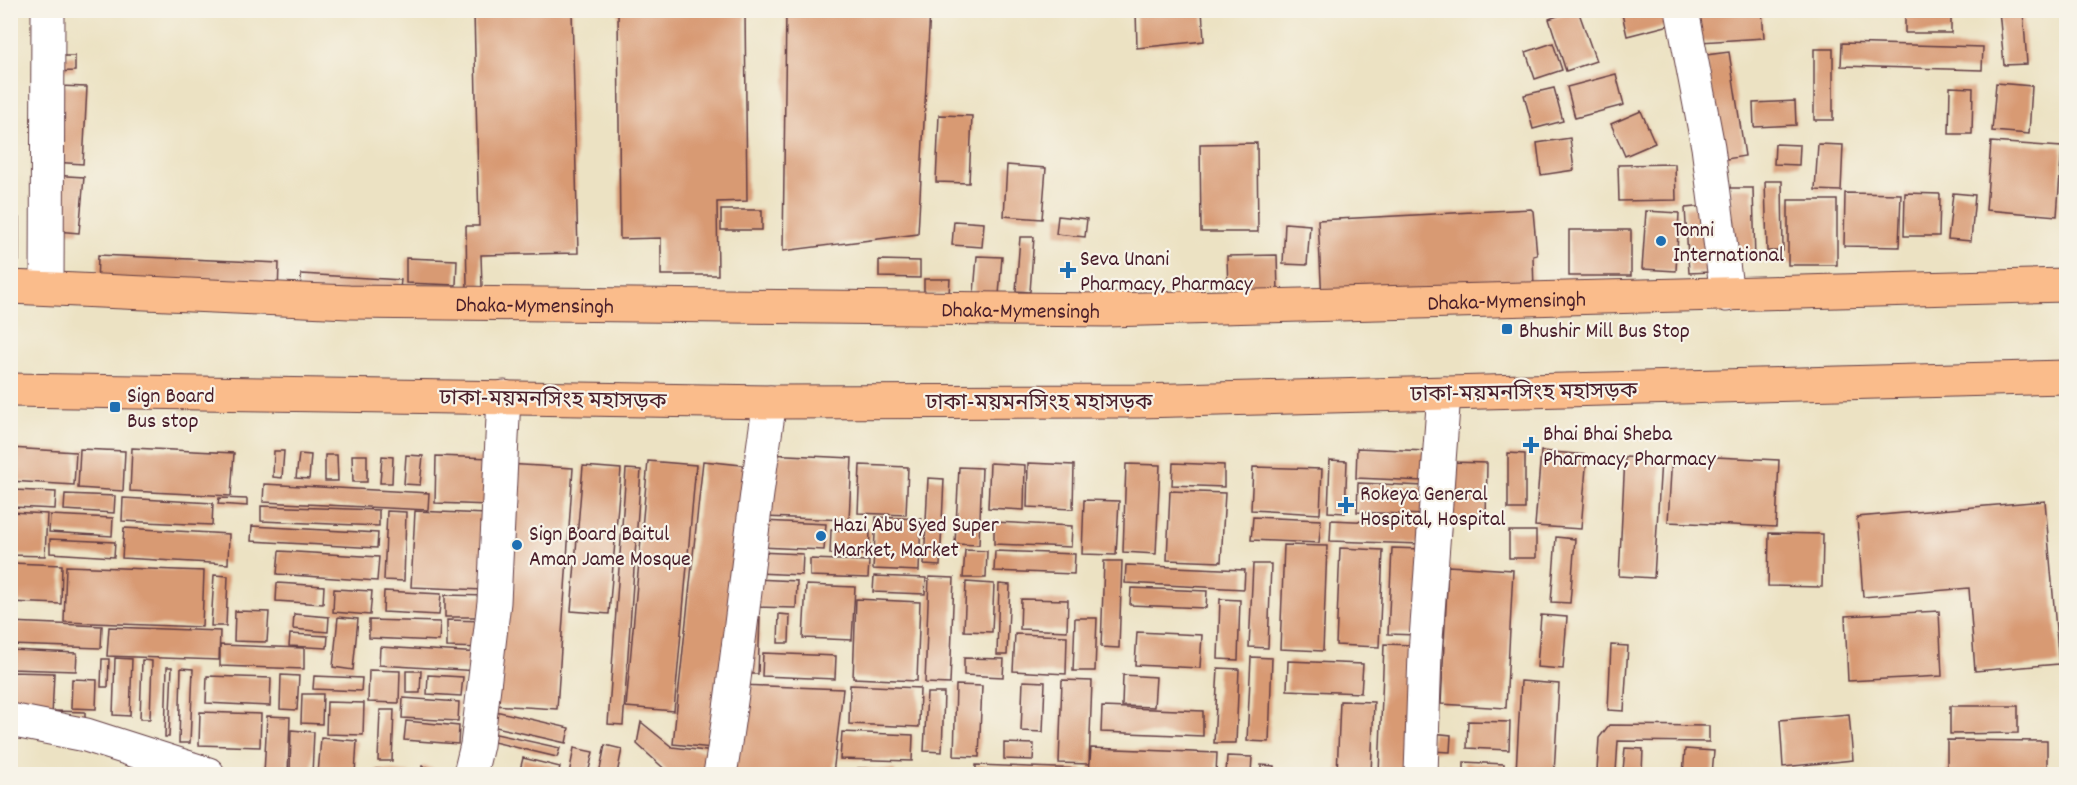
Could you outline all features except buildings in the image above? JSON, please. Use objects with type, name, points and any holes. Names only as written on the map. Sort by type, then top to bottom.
[{"type":"highway","name":"Dhaka-Mymensingh","points":[[10,287],[349,302],[1106,310],[2067,285]]},
{"type":"highway","name":"ঢাকা-ময়মনসিংহ মহাসড়ক","points":[[10,390],[770,402],[1139,401],[2067,377]]},
{"type":"street","points":[[47,288],[48,10]]},
{"type":"street","points":[[1682,10],[1708,147],[1727,295]]},
{"type":"street","points":[[1421,774],[1425,653],[1444,393]]},
{"type":"street","points":[[470,774],[477,746],[494,602],[504,397]]},
{"type":"street","points":[[720,774],[729,718],[757,484],[770,402]]},
{"type":"street","points":[[10,720],[86,735],[208,774]]},
{"type":"place","name":"Tonni International","points":[[1661,241]]},
{"type":"place","name":"Seva Unani Pharmacy, Pharmacy","points":[[1068,270]]},
{"type":"place","name":"Bhushir Mill Bus Stop","points":[[1507,329]]},
{"type":"place","name":"Sign Board Bus stop","points":[[115,407]]},
{"type":"place","name":"Bhai Bhai Sheba Pharmacy, Pharmacy","points":[[1531,445]]},
{"type":"place","name":"Rokeya General Hospital, Hospital","points":[[1346,505]]},
{"type":"place","name":"Hazi Abu Syed Super Market, Market","points":[[821,536]]},
{"type":"place","name":"Sign Board Baitul Aman Jame Mosque","points":[[517,545]]}]
